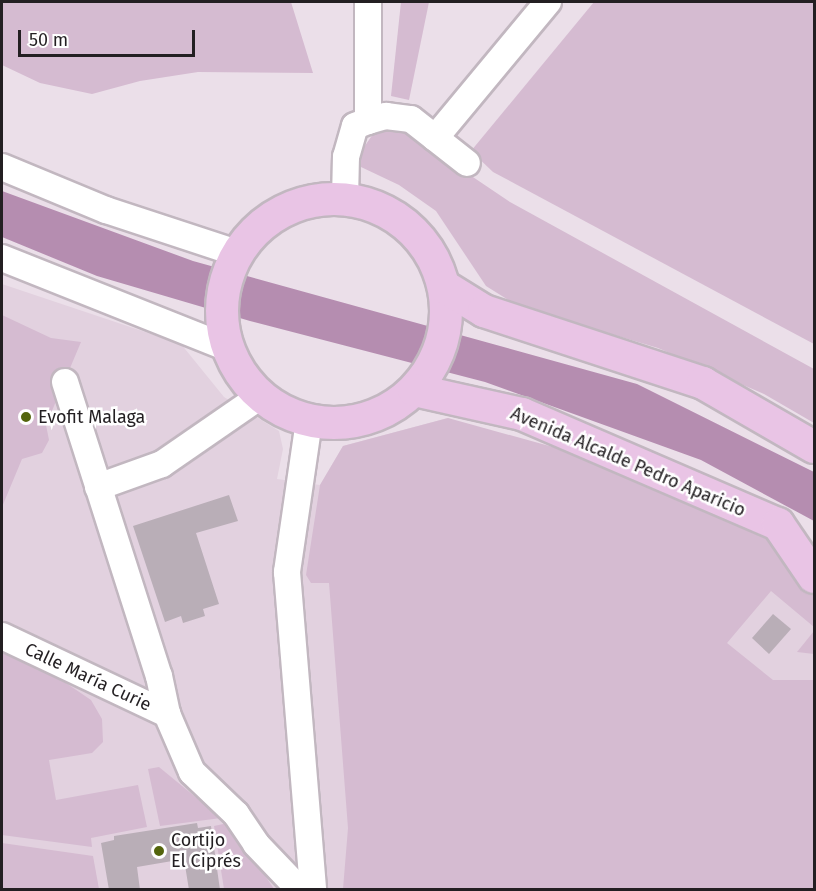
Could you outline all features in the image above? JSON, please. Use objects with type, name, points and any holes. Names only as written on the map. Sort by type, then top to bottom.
[{"type":"main road","points":[[345,200],[371,205],[405,223],[430,252],[445,287],[447,324],[436,360],[414,390],[375,415],[347,423],[309,421],[274,406],[246,381],[228,348],[221,316],[225,283],[237,253],[262,224],[296,205],[345,200]]},
{"type":"main road","points":[[445,287],[484,311],[703,383],[814,447]]},
{"type":"main road","name":"Avenida Alcalde Pedro Aparicio","points":[[414,390],[522,414],[778,524],[814,577]]},
{"type":"street","points":[[368,2],[368,122]]},
{"type":"street","points":[[435,138],[548,2]]},
{"type":"street","points":[[345,200],[346,157],[355,126],[386,116],[411,118],[467,163]]},
{"type":"street","points":[[2,166],[106,210],[237,253]]},
{"type":"street","points":[[2,258],[228,348]]},
{"type":"street","points":[[65,382],[159,676],[167,714]]},
{"type":"street","points":[[98,488],[162,464],[262,395]]},
{"type":"street","points":[[309,421],[287,572],[313,890]]},
{"type":"street","name":"Calle María Curie","points":[[2,636],[167,714],[192,772],[236,814],[256,844],[300,890]]},
{"type":"shaded area","points":[[2,2],[291,2],[313,73],[198,72],[140,81],[92,94],[40,83],[2,65]]},
{"type":"shaded area","points":[[401,2],[429,2],[409,100],[391,96]]},
{"type":"shaded area","points":[[594,2],[814,2],[814,344],[493,172],[471,151]]},
{"type":"shaded area","points":[[392,125],[411,126],[461,169],[510,202],[814,369],[814,423],[764,394],[658,348],[518,306],[486,286],[436,211],[399,185],[361,167],[360,153],[373,134]]},
{"type":"shaded area","points":[[2,191],[193,261],[637,384],[814,472],[814,521],[701,460],[485,382],[250,321],[97,276],[2,237]]},
{"type":"shaded area","points":[[2,284],[181,344],[224,397],[279,431],[283,449],[277,479],[320,485],[343,446],[448,418],[814,595],[814,889],[2,890]]},
{"type":"shaded area","name":"Evofit Malaga","points":[[2,315],[51,338],[81,342],[46,425],[49,440],[42,453],[22,459],[2,507]]},
{"type":"shaded area","points":[[448,418],[607,462],[762,528],[814,595],[814,627],[771,591],[727,643],[773,680],[814,680],[814,889],[343,889],[348,828],[329,583],[311,583],[306,575],[320,485],[343,446]]},
{"type":"shaded area","points":[[814,631],[814,654],[797,652]]},
{"type":"shaded area","points":[[2,651],[63,681],[91,700],[102,719],[103,742],[92,753],[49,760],[56,800],[138,785],[147,827],[91,838],[92,847],[2,835]]},
{"type":"shaded area","points":[[159,767],[221,818],[160,826],[148,769]]},
{"type":"shaded area","points":[[228,823],[274,889],[224,889],[214,826]]},
{"type":"shaded area","points":[[2,843],[93,856],[99,889],[2,889]]},
{"type":"building","points":[[229,495],[238,521],[196,533],[219,604],[203,609],[205,616],[183,623],[181,616],[165,622],[133,526]]},
{"type":"building","points":[[773,614],[791,629],[769,654],[752,638]]},
{"type":"building","name":"Cortijo El Ciprés","points":[[197,823],[198,828],[211,826],[220,890],[189,890],[184,859],[137,867],[140,890],[109,890],[101,843],[114,840],[114,836]]},
{"type":"place","name":"Evofit Malaga","points":[[26,417]]},
{"type":"place","name":"Cortijo El Ciprés","points":[[159,851]]}]
